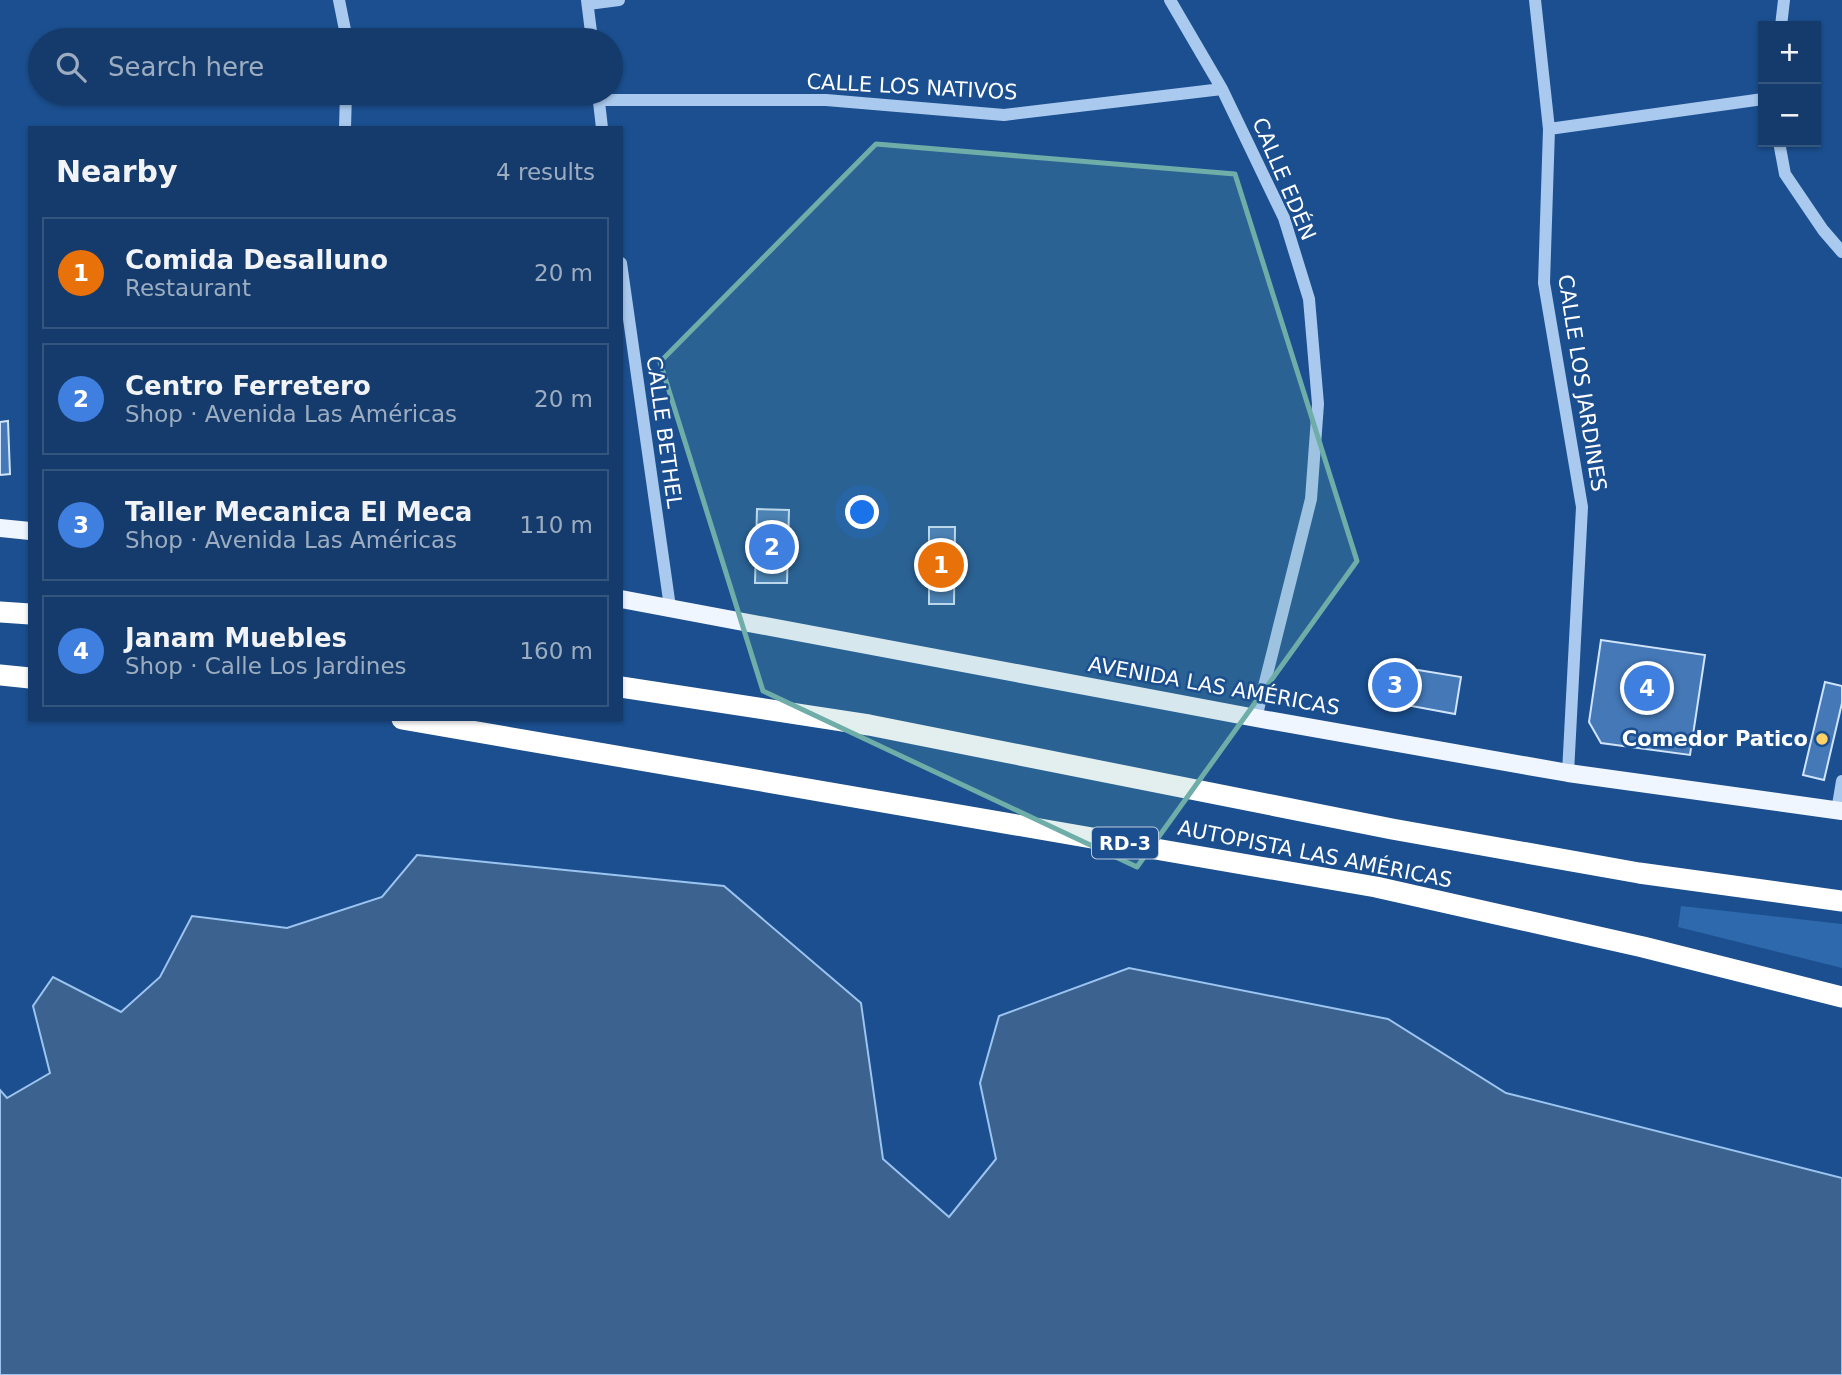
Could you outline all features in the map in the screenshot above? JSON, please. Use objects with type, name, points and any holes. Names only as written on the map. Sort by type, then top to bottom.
[{"type":"highway","points":[[0,612],[28,614]]},
{"type":"highway","points":[[0,675],[28,678]]},
{"type":"highway","name":"AUTOPISTA LAS AMÉRICAS","points":[[623,687],[869,725],[1392,829],[1639,873],[1842,901]]},
{"type":"highway","name":"AUTOPISTA LAS AMÉRICAS","points":[[414,721],[1376,887],[1643,947],[1842,997]]},
{"type":"main road","points":[[0,528],[28,531]]},
{"type":"main road","name":"AVENIDA LAS AMÉRICAS","points":[[623,599],[1256,718],[1568,773],[1839,811]]},
{"type":"street","points":[[339,0],[345,28]]},
{"type":"street","points":[[591,28],[588,2],[619,0]]},
{"type":"street","name":"CALLE EDÉN","points":[[1170,0],[1222,89],[1284,218],[1310,299],[1318,404],[1311,499],[1256,718]]},
{"type":"street","name":"CALLE LOS JARDINES","points":[[1535,0],[1549,130],[1544,283],[1582,507],[1568,773]]},
{"type":"street","points":[[1781,21],[1784,0]]},
{"type":"street","name":"CALLE LOS NATIVOS","points":[[623,96],[826,100],[1004,115],[1222,89]]},
{"type":"street","points":[[1549,130],[1758,100]]},
{"type":"street","points":[[345,126],[346,105]]},
{"type":"street","points":[[599,105],[602,126]]},
{"type":"street","points":[[1780,147],[1785,174],[1823,230],[1842,252]]},
{"type":"street","name":"CALLE BETHEL","points":[[623,277],[670,607]]},
{"type":"street","points":[[1839,811],[1842,781]]},
{"type":"highlighted area","points":[[876,144],[1235,174],[1357,561],[1137,867],[763,691],[660,362]]},
{"type":"shaded area","points":[[417,855],[724,886],[861,1003],[883,1159],[949,1217],[996,1159],[980,1083],[999,1016],[1129,968],[1388,1019],[1506,1093],[1842,1178],[1842,1375],[0,1375],[0,1090],[7,1098],[50,1073],[33,1006],[53,977],[121,1012],[160,977],[192,916],[287,928],[382,897]]},
{"type":"shaded area","points":[[1681,906],[1842,924],[1842,968],[1678,927]]},
{"type":"building","points":[[8,421],[10,474],[0,475],[0,422]]},
{"type":"building","points":[[757,509],[789,510],[787,583],[755,583]]},
{"type":"building","points":[[929,527],[955,527],[954,604],[929,604]]},
{"type":"building","points":[[1601,640],[1705,655],[1690,755],[1601,743],[1589,722]]},
{"type":"building","points":[[1384,664],[1412,669],[1406,705],[1377,700]]},
{"type":"building","points":[[1412,669],[1461,677],[1455,714],[1406,705]]},
{"type":"building","name":"Comedor Patico","points":[[1825,682],[1842,686],[1842,703],[1824,780],[1803,775]]},
{"type":"place","name":"Centro Ferretero","points":[[772,547]]},
{"type":"place","name":"Comida Desalluno","points":[[941,565]]},
{"type":"place","name":"Taller Mecanica El Meca","points":[[1395,685]]},
{"type":"place","name":"Janam Muebles","points":[[1647,688]]},
{"type":"place","name":"Comedor Patico","points":[[1822,739]]}]
